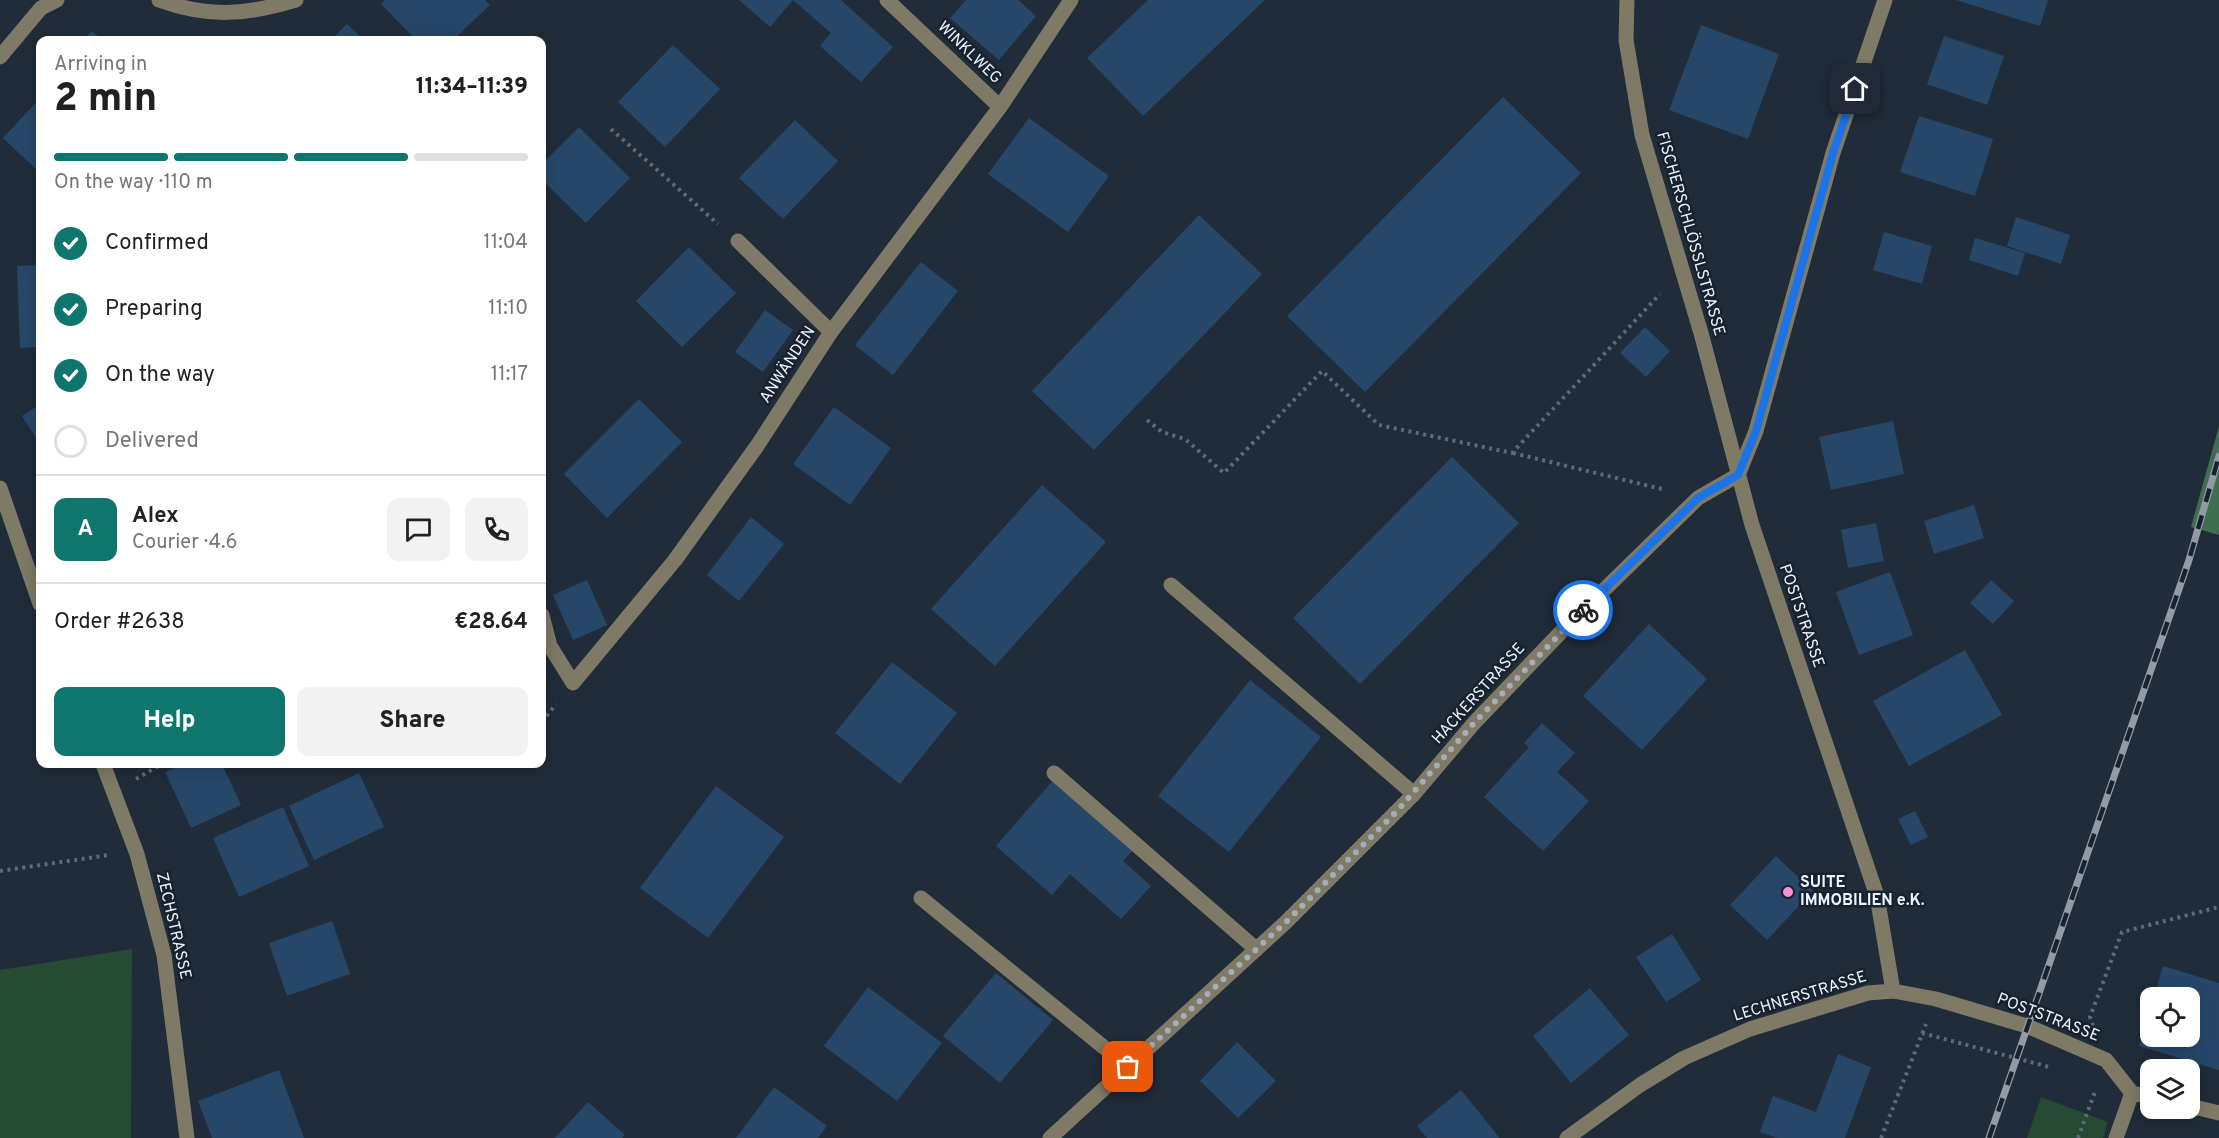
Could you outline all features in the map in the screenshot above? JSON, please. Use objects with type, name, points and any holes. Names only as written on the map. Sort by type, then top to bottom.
[{"type":"street","points":[[0,57],[41,8],[57,0]]},
{"type":"street","points":[[159,0],[185,10],[225,15],[269,8],[296,0]]},
{"type":"street","name":"WINKLWEG","points":[[887,0],[1000,107]]},
{"type":"street","name":"ANWÄNDEN","points":[[546,630],[550,646],[573,683],[675,560],[757,446],[831,332],[1000,107],[1071,0]]},
{"type":"street","name":"FISCHERSCHLÖSSLSTRASSE","points":[[1627,0],[1626,40],[1642,135],[1685,280],[1738,475]]},
{"type":"street","points":[[1738,475],[1756,431],[1833,153],[1885,0]]},
{"type":"street","points":[[738,242],[831,332]]},
{"type":"street","name":"HACKERSTRASSE","points":[[1050,1138],[1256,950],[1414,794],[1474,723],[1561,632],[1698,498],[1738,475]]},
{"type":"street","name":"POSTSTRASSE","points":[[1738,475],[1752,525],[1876,896],[1893,991],[1936,999],[2027,1026],[2106,1060],[2132,1093]]},
{"type":"street","points":[[0,492],[36,593]]},
{"type":"street","points":[[1171,585],[1414,794]]},
{"type":"street","name":"ZECHSTRASSE","points":[[105,768],[137,854],[164,955],[187,1138]]},
{"type":"street","points":[[1054,773],[1256,950]]},
{"type":"street","points":[[921,898],[1128,1067]]},
{"type":"street","name":"LECHNERSTRASSE","points":[[1567,1138],[1640,1085],[1684,1058],[1750,1029],[1868,993],[1893,991]]},
{"type":"street","points":[[2116,1138],[2132,1093],[2140,1095]]},
{"type":"street","points":[[2200,1108],[2219,1113]]},
{"type":"path","points":[[611,129],[738,242]]},
{"type":"path","points":[[1512,453],[1667,287],[1685,280]]},
{"type":"path","points":[[1148,420],[1162,432],[1185,439],[1224,473],[1322,371],[1379,425],[1512,453],[1698,498]]},
{"type":"path","points":[[0,871],[91,856],[137,854]]},
{"type":"path","points":[[2078,1138],[2106,1060],[2090,1017],[2122,932],[2219,908]]},
{"type":"path","points":[[1881,1138],[1936,999]]},
{"type":"path","points":[[1922,1033],[2053,1069]]},
{"type":"green space","points":[[2219,426],[2219,535],[2191,527]]},
{"type":"green space","points":[[132,949],[131,1138],[0,1138],[0,970]]},
{"type":"green space","points":[[2041,1097],[2108,1122],[2103,1138],[2027,1138]]},
{"type":"building","points":[[385,0],[485,0],[490,5],[457,36],[412,36],[381,4]]},
{"type":"building","points":[[739,0],[793,0],[770,27]]},
{"type":"building","points":[[793,0],[841,0],[893,47],[861,82],[820,46],[831,33]]},
{"type":"building","points":[[966,0],[1018,0],[1036,16],[999,60],[950,18]]},
{"type":"building","points":[[1148,0],[1265,0],[1143,116],[1087,58]]},
{"type":"building","points":[[1956,0],[2048,0],[2040,26]]},
{"type":"building","points":[[347,24],[360,36],[335,36]]},
{"type":"building","points":[[1701,25],[1779,54],[1748,139],[1669,110]]},
{"type":"building","points":[[92,31],[98,36],[87,36]]},
{"type":"building","points":[[1944,36],[2004,56],[1987,105],[1927,84]]},
{"type":"building","points":[[673,45],[720,89],[665,147],[618,102]]},
{"type":"building","points":[[1503,97],[1581,173],[1365,392],[1287,316]]},
{"type":"building","points":[[36,102],[36,169],[3,138]]},
{"type":"building","points":[[1919,116],[1993,139],[1975,196],[1900,172]]},
{"type":"building","points":[[1029,118],[1109,176],[1068,232],[988,174]]},
{"type":"building","points":[[795,120],[838,161],[783,219],[739,178]]},
{"type":"building","points":[[579,127],[630,178],[586,223],[546,184],[546,160]]},
{"type":"building","points":[[1199,215],[1262,274],[1094,450],[1032,391]]},
{"type":"building","points":[[2016,217],[2070,235],[2061,264],[2007,246]]},
{"type":"building","points":[[1884,232],[1932,246],[1922,284],[1873,270]]},
{"type":"building","points":[[1975,238],[2025,253],[2018,276],[1969,260]]},
{"type":"building","points":[[689,247],[736,293],[682,347],[636,301]]},
{"type":"building","points":[[921,262],[958,291],[893,375],[855,345]]},
{"type":"building","points":[[36,265],[36,347],[20,348],[17,266]]},
{"type":"building","points":[[765,310],[793,330],[763,372],[735,352]]},
{"type":"building","points":[[1645,327],[1670,351],[1646,377],[1620,353]]},
{"type":"building","points":[[639,399],[682,442],[607,518],[564,474]]},
{"type":"building","points":[[36,407],[36,438],[22,416]]},
{"type":"building","points":[[834,407],[891,448],[850,505],[793,464]]},
{"type":"building","points":[[1893,421],[1904,474],[1831,490],[1819,437]]},
{"type":"building","points":[[1452,457],[1519,523],[1360,684],[1293,618]]},
{"type":"building","points":[[1042,485],[1106,542],[995,666],[931,609]]},
{"type":"building","points":[[1974,505],[1984,538],[1934,554],[1924,521]]},
{"type":"building","points":[[751,517],[784,544],[739,601],[707,575]]},
{"type":"building","points":[[1876,523],[1884,561],[1848,568],[1841,530]]},
{"type":"building","points":[[1890,572],[1913,635],[1859,655],[1836,592]]},
{"type":"building","points":[[587,580],[607,625],[573,640],[553,595]]},
{"type":"building","points":[[1991,580],[2014,601],[1993,624],[1970,603]]},
{"type":"building","points":[[1649,624],[1707,679],[1642,750],[1583,696]]},
{"type":"building","points":[[1965,650],[2002,715],[1909,766],[1873,701]]},
{"type":"building","points":[[892,662],[957,713],[900,784],[835,733]]},
{"type":"building","points":[[1250,680],[1321,737],[1229,852],[1158,796]]},
{"type":"building","points":[[1542,723],[1575,753],[1557,772],[1589,801],[1543,851],[1484,797],[1529,747],[1524,743]]},
{"type":"building","points":[[174,768],[224,768],[241,805],[191,828],[165,772]]},
{"type":"building","points":[[359,773],[384,827],[314,860],[289,806]]},
{"type":"building","points":[[1056,777],[1136,847],[1123,861],[1151,886],[1121,919],[1070,874],[1052,895],[996,846]]},
{"type":"building","points":[[716,786],[784,837],[708,938],[640,888]]},
{"type":"building","points":[[283,807],[309,866],[239,897],[213,838]]},
{"type":"building","points":[[1915,811],[1928,837],[1911,845],[1898,819]]},
{"type":"building","points":[[1776,856],[1813,891],[1767,940],[1730,905]]},
{"type":"building","points":[[332,921],[350,974],[287,996],[269,943]]},
{"type":"building","points":[[1672,934],[1701,980],[1666,1002],[1636,957]]},
{"type":"building","points":[[2163,966],[2219,983],[2219,1070],[2200,1064],[2200,1059],[2182,1059],[2142,1047],[2200,1047],[2200,987],[2157,987]]},
{"type":"building","points":[[996,973],[1053,1020],[1000,1083],[943,1036]]},
{"type":"building","points":[[868,987],[942,1043],[897,1101],[824,1046]]},
{"type":"building","points":[[1590,988],[1629,1035],[1571,1083],[1533,1036]]},
{"type":"building","points":[[1237,1042],[1276,1081],[1238,1118],[1200,1081]]},
{"type":"building","points":[[1838,1054],[1871,1067],[1845,1138],[1777,1138],[1760,1132],[1773,1096],[1816,1112]]},
{"type":"building","points":[[279,1070],[304,1138],[212,1138],[198,1101]]},
{"type":"building","points":[[774,1087],[827,1126],[818,1138],[736,1138]]},
{"type":"building","points":[[1461,1090],[1498,1138],[1427,1138],[1417,1126]]},
{"type":"building","points":[[588,1102],[625,1135],[622,1138],[555,1138]]},
{"type":"railway","points":[[1989,1138],[2189,560],[2219,456]]},
{"type":"way so far","points":[[1128,1067],[1286,922],[1414,794],[1474,723],[1583,610]]},
{"type":"place","name":"SUITE IMMOBILIEN e.K.","points":[[1788,892]]},
{"type":"route","points":[[1583,610],[1698,498],[1738,475],[1756,431],[1833,153],[1855,89]]}]
